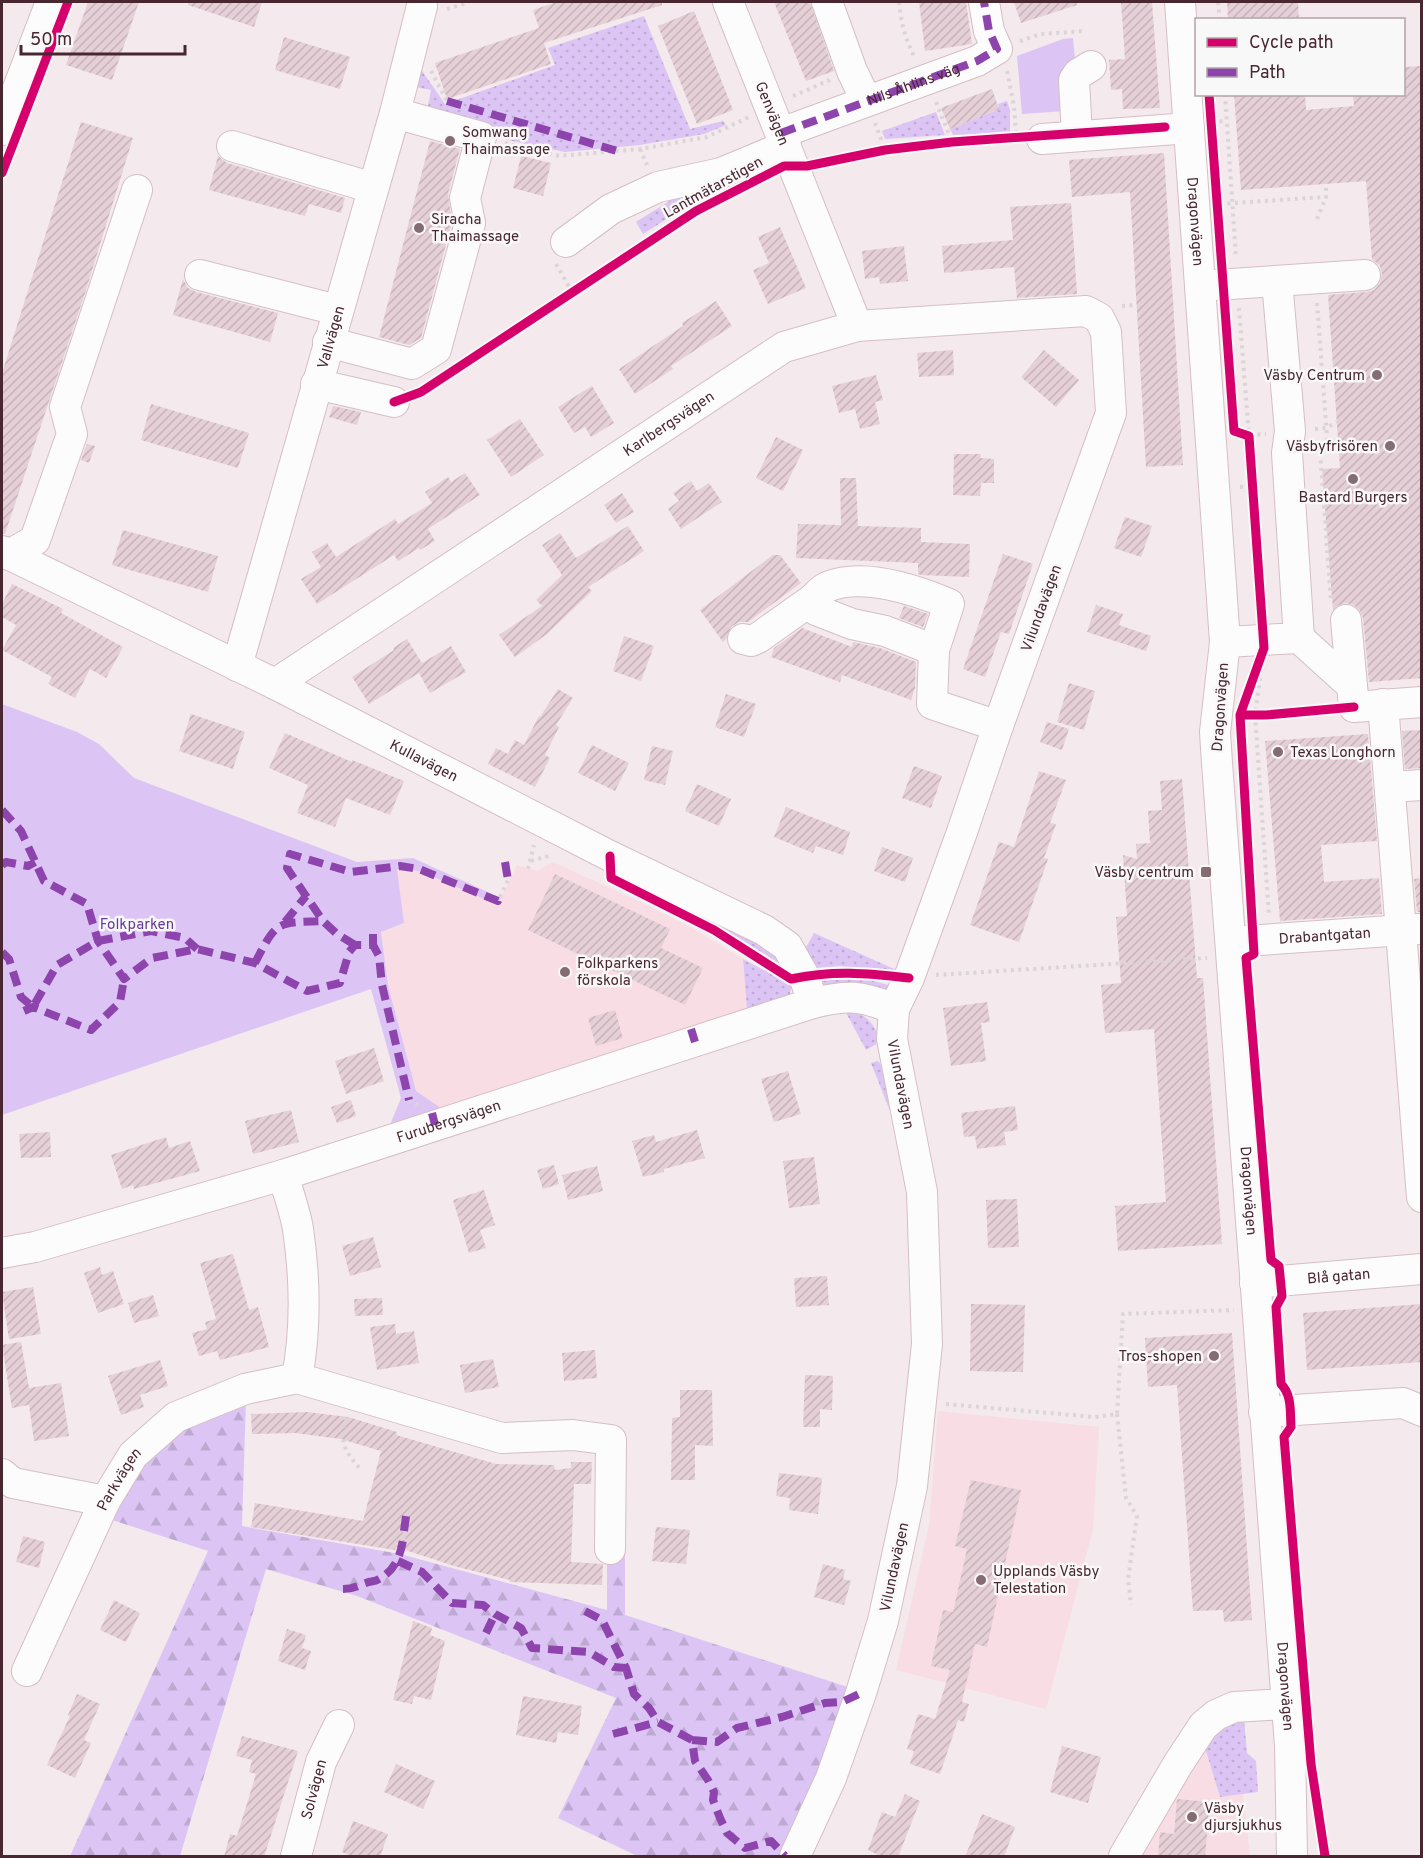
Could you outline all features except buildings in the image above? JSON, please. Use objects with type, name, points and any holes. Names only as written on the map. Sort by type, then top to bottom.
[{"type":"street","points":[[2,130],[51,2]]},
{"type":"street","name":"Genvägen","points":[[728,2],[857,326]]},
{"type":"street","points":[[827,2],[852,71],[866,100]]},
{"type":"street","points":[[984,2],[989,31],[997,49]]},
{"type":"street","name":"Dragonvägen","points":[[1180,2],[1195,72]]},
{"type":"street","name":"Vallvägen","points":[[237,666],[425,5]]},
{"type":"street","name":"Nils Åhlins väg","points":[[566,242],[611,209],[658,187],[721,173],[866,100],[977,61],[997,49]]},
{"type":"street","points":[[1077,136],[1074,80],[1078,74],[1091,66]]},
{"type":"street","name":"Dragonvägen","points":[[1200,96],[1206,124],[1201,286],[1225,642],[1215,732],[1223,949],[1249,1296],[1264,1412],[1285,1704],[1290,1746],[1313,1857]]},
{"type":"street","points":[[328,342],[412,364],[436,349],[470,223],[465,198],[473,135],[395,113]]},
{"type":"street","points":[[1023,138],[1077,136],[1206,124]]},
{"type":"street","points":[[232,146],[373,188]]},
{"type":"street","points":[[5,553],[35,540],[72,434],[65,407],[137,190]]},
{"type":"street","points":[[200,274],[337,310]]},
{"type":"street","points":[[1201,286],[1365,275]]},
{"type":"street","points":[[1277,281],[1290,431],[1287,453],[1299,638],[1352,686]]},
{"type":"street","name":"Karlbergsvägen","points":[[275,684],[784,347],[857,326],[1086,311],[1099,318],[1106,332]]},
{"type":"street","name":"Vilundavägen","points":[[795,1857],[831,1778],[861,1693],[882,1621],[912,1486],[927,1344],[922,1192],[892,1039],[894,1009],[909,978],[1111,413],[1106,332]]},
{"type":"street","points":[[316,384],[394,402]]},
{"type":"street","name":"Kullavägen","points":[[5,553],[275,684],[582,841],[764,930],[787,946],[804,976],[813,1003]]},
{"type":"street","points":[[743,639],[751,641],[758,638],[825,588],[844,582],[902,587],[932,597],[949,604],[934,650],[932,704],[998,726]]},
{"type":"street","points":[[813,598],[816,610],[852,624],[885,630],[934,650]]},
{"type":"street","points":[[1338,612],[1354,707],[1422,702]]},
{"type":"street","points":[[1225,642],[1263,644],[1299,638]]},
{"type":"street","points":[[1383,704],[1390,787],[1411,930],[1422,1197]]},
{"type":"street","points":[[1390,787],[1422,785]]},
{"type":"street","name":"Drabantgatan","points":[[1223,949],[1270,939],[1411,930]]},
{"type":"street","name":"Furubergsvägen","points":[[2,1253],[35,1247],[283,1175],[813,1003],[842,996],[870,999],[894,1009]]},
{"type":"street","points":[[283,1175],[298,1227],[303,1286],[301,1356],[297,1378]]},
{"type":"street","name":"Blå gatan","points":[[1249,1296],[1422,1269]]},
{"type":"street","name":"Parkvägen","points":[[27,1671],[105,1501],[133,1455],[176,1417],[245,1389],[297,1378],[502,1438],[573,1435],[611,1440],[610,1549]]},
{"type":"street","points":[[1264,1412],[1403,1403],[1422,1411]]},
{"type":"street","points":[[2,1474],[13,1483],[105,1501]]},
{"type":"street","points":[[1124,1857],[1203,1726],[1216,1715],[1234,1707],[1285,1704]]},
{"type":"street","name":"Solvägen","points":[[296,1857],[321,1762],[339,1725]]},
{"type":"street","name":"Dragonvägen","points":[[1290,1746],[1292,1857]]},
{"type":"path","points":[[425,5],[469,2]]},
{"type":"path","points":[[899,2],[905,38],[927,79],[952,142]]},
{"type":"path","points":[[1218,2],[1220,18]]},
{"type":"path","points":[[1023,138],[1005,62],[997,49],[1041,34],[1084,31]]},
{"type":"path","points":[[428,62],[473,135],[559,156],[640,149],[707,137],[739,123],[770,105],[852,71]]},
{"type":"path","points":[[1206,124],[1226,121]]},
{"type":"path","points":[[941,143],[963,141]]},
{"type":"path","points":[[874,152],[896,149]]},
{"type":"path","points":[[1317,219],[1326,197],[1326,184]]},
{"type":"path","points":[[1217,192],[1218,216]]},
{"type":"path","points":[[1218,204],[1326,197]]},
{"type":"path","points":[[1315,278],[1328,450],[1320,451],[1338,612]]},
{"type":"path","points":[[563,298],[582,286]]},
{"type":"path","points":[[1234,431],[1249,436],[1249,446]]},
{"type":"path","points":[[1252,476],[1254,498]]},
{"type":"path","points":[[1247,695],[1263,644]]},
{"type":"path","points":[[1263,644],[1252,715],[1270,939]]},
{"type":"path","points":[[1252,715],[1266,715]]},
{"type":"path","points":[[528,869],[534,846]]},
{"type":"path","points":[[500,897],[508,880]]},
{"type":"path","points":[[909,978],[1223,949]]},
{"type":"path","points":[[1131,1605],[1128,1579],[1137,1516],[1126,1498],[1117,1414],[1123,1314],[1249,1296]]},
{"type":"path","points":[[935,1403],[1095,1418],[1117,1414]]},
{"type":"path","points":[[344,1420],[342,1441],[345,1451],[361,1470]]},
{"type":"path","points":[[402,1540],[404,1531]]},
{"type":"shaded area","name":"Folkparkens förskola","points":[[553,862],[647,905],[697,931],[743,959],[747,1010],[441,1108],[416,1091],[388,985],[381,932],[404,923],[397,869],[420,871],[498,905],[517,865],[537,871]]},
{"type":"shaded area","points":[[938,1411],[1099,1427],[1093,1529],[1046,1709],[896,1670],[929,1525]]},
{"type":"shaded area","points":[[1203,1741],[1220,1797],[1243,1794],[1250,1856],[1135,1856]]},
{"type":"green space","points":[[644,16],[690,129],[723,121],[726,125],[704,134],[640,145],[565,152],[494,137],[495,129],[427,111],[431,90],[415,87],[420,68],[445,104],[555,65],[548,48]]},
{"type":"green space","points":[[1073,38],[1076,70],[1066,111],[1022,114],[1017,56],[1063,39]]},
{"type":"green space","points":[[1007,101],[1010,110],[1010,133],[953,135],[950,129],[999,109],[998,104]]},
{"type":"green space","points":[[936,112],[945,135],[885,139],[882,131]]},
{"type":"green space","points":[[729,184],[695,201],[643,234],[636,222],[682,193]]},
{"type":"green space","name":"Folkparken","points":[[2,704],[77,732],[99,744],[134,778],[357,862],[413,858],[501,898],[498,905],[420,871],[397,869],[404,923],[381,932],[388,985],[416,1091],[441,1108],[389,1127],[401,1098],[371,989],[2,1115]]},
{"type":"green space","points":[[652,891],[758,936],[791,971],[716,924]]},
{"type":"green space","points":[[814,933],[903,973],[840,966],[815,968],[805,949]]},
{"type":"green space","points":[[743,959],[792,985],[789,997],[747,1010]]},
{"type":"green space","points":[[839,977],[866,979],[892,986],[888,993],[823,987],[820,979]]},
{"type":"green space","points":[[844,1009],[868,1019],[880,1042],[866,1050]]},
{"type":"green space","points":[[878,1061],[882,1066],[896,1126],[871,1063]]},
{"type":"green space","points":[[246,1398],[242,1526],[400,1554],[607,1610],[607,1555],[625,1555],[625,1615],[854,1689],[784,1856],[637,1856],[558,1818],[616,1698],[357,1596],[266,1569],[180,1856],[70,1856],[208,1551],[109,1519],[138,1464],[181,1423]]},
{"type":"green space","points":[[1244,1719],[1247,1753],[1256,1761],[1258,1792],[1220,1797],[1203,1741],[1212,1728]]},
{"type":"marked path","points":[[781,133],[977,61],[997,49],[989,31],[984,2]]},
{"type":"marked path","points":[[447,101],[617,151]]},
{"type":"marked path","points":[[2,810],[21,831],[44,881],[87,904],[98,941],[124,979],[152,958],[197,949],[255,963],[307,991],[340,983],[349,952],[355,945],[373,945],[379,956],[382,985],[409,1100]]},
{"type":"marked path","points":[[355,945],[337,934],[323,921],[287,868],[290,854],[351,872],[400,866],[419,869],[498,901],[500,897]]},
{"type":"marked path","points":[[2,865],[6,862],[28,866],[35,862]]},
{"type":"marked path","points":[[505,862],[508,880]]},
{"type":"marked path","points":[[285,922],[306,896]]},
{"type":"marked path","points":[[255,963],[268,939],[280,927],[296,922],[323,921]]},
{"type":"marked path","points":[[2,952],[9,959],[21,997],[33,1007],[57,965],[98,941],[151,931],[185,938],[197,949]]},
{"type":"marked path","points":[[373,934],[373,945],[382,942]]},
{"type":"marked path","points":[[24,1011],[33,1007],[91,1030],[120,1002],[124,979]]},
{"type":"marked path","points":[[691,1029],[695,1042]]},
{"type":"marked path","points":[[432,1113],[435,1125]]},
{"type":"marked path","points":[[404,1531],[406,1516]]},
{"type":"marked path","points":[[343,1589],[376,1581],[389,1572],[396,1562],[403,1540]]},
{"type":"marked path","points":[[398,1561],[422,1572],[452,1603],[483,1605],[521,1628],[532,1648],[589,1652],[614,1667],[626,1668]]},
{"type":"marked path","points":[[585,1611],[602,1620],[626,1668],[634,1694],[649,1708],[658,1722],[692,1740],[695,1761],[714,1792],[713,1800],[727,1833],[745,1848],[771,1841],[785,1856]]},
{"type":"marked path","points":[[486,1633],[495,1614]]},
{"type":"marked path","points":[[692,1740],[717,1742],[737,1728],[825,1703],[842,1702],[861,1693]]},
{"type":"marked path","points":[[613,1734],[658,1722]]},
{"type":"cycle path","points":[[2,173],[68,2]]},
{"type":"cycle path","points":[[1209,96],[1234,431],[1249,436],[1264,648],[1240,715],[1254,954],[1246,958],[1271,1260],[1279,1266],[1282,1296],[1276,1307],[1281,1384],[1289,1398],[1291,1427],[1284,1437],[1311,1764],[1325,1856]]},
{"type":"cycle path","name":"Lantmätarstigen","points":[[394,402],[421,392],[696,211],[784,166],[807,166],[885,150],[952,142],[1165,127]]},
{"type":"cycle path","points":[[1240,715],[1266,715],[1354,707]]},
{"type":"cycle path","points":[[610,856],[611,878],[714,930],[791,979],[821,974],[850,973],[909,978]]},
{"type":"place","name":"Somwang Thaimassage","points":[[450,141]]},
{"type":"place","name":"Siracha Thaimassage","points":[[419,228]]},
{"type":"place","name":"Väsby Centrum","points":[[1377,375]]},
{"type":"place","name":"Väsbyfrisören","points":[[1390,446]]},
{"type":"place","name":"Bastard Burgers","points":[[1353,479]]},
{"type":"place","name":"Texas Longhorn","points":[[1278,752]]},
{"type":"place","name":"Väsby centrum","points":[[1206,872]]},
{"type":"place","name":"Folkparkens förskola","points":[[565,972]]},
{"type":"place","name":"Tros-shopen","points":[[1214,1356]]},
{"type":"place","name":"Upplands Väsby Telestation","points":[[981,1580]]},
{"type":"place","name":"Väsby djursjukhus","points":[[1192,1817]]}]
